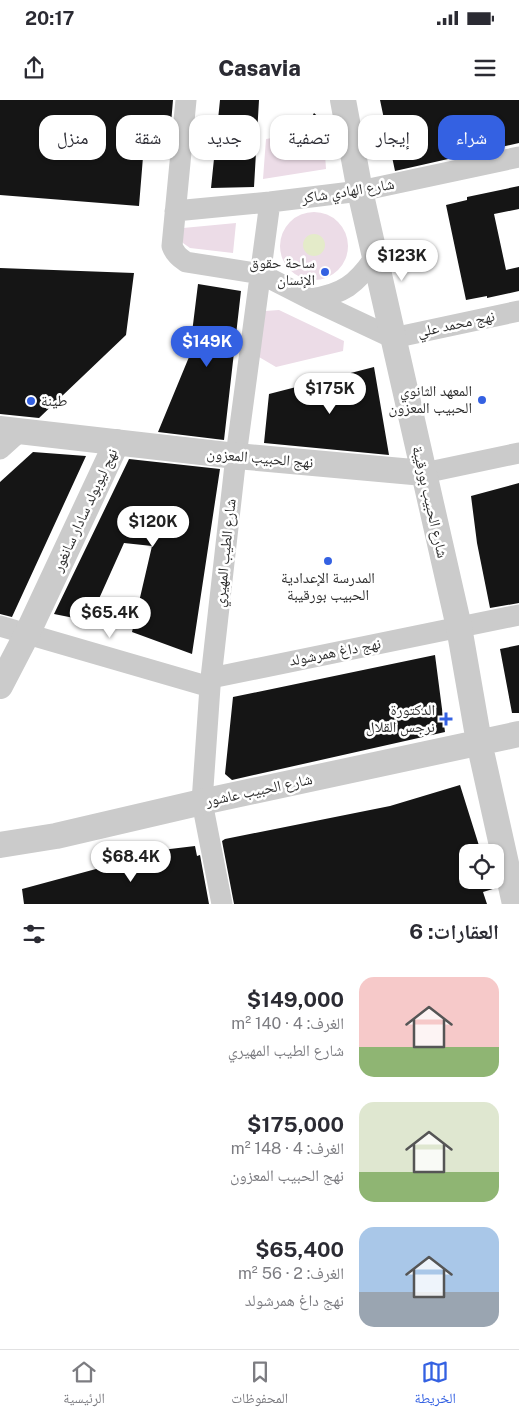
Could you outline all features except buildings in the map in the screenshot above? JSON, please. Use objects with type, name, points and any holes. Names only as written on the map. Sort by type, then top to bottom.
[{"type":"street","points":[[186,100],[172,246],[174,252],[186,262],[261,274],[394,338]]},
{"type":"street","name":"شارع الحبيب بورقيبة","points":[[343,100],[360,191],[459,627],[479,742],[515,904]]},
{"type":"street","name":"شارع الهادي شاكر","points":[[175,211],[360,191],[519,157]]},
{"type":"street","name":"شارع الطيب المهيري","points":[[222,904],[202,802],[210,682],[236,456],[270,202]]},
{"type":"street","points":[[310,299],[326,297],[341,291],[360,277],[375,257]]},
{"type":"street","name":"نهج محمد علي","points":[[394,338],[519,311]]},
{"type":"street","points":[[0,449],[10,430]]},
{"type":"street","name":"نهج الحبيب المعزون","points":[[10,430],[236,456],[424,473],[519,453]]},
{"type":"street","name":"نهج ليوبولد سادار سانغور","points":[[0,686],[27,634],[117,442]]},
{"type":"street","name":"نهج داغ همرشولد","points":[[0,626],[210,682],[519,614]]},
{"type":"street","name":"شارع الحبيب عاشور","points":[[0,845],[56,836],[202,802],[519,734]]},
{"type":"shaded area","points":[[270,138],[270,160],[325,160],[326,169],[263,179],[266,139]]},
{"type":"shaded area","points":[[314,212],[327,215],[338,222],[345,233],[348,246],[345,259],[338,270],[327,277],[314,280],[301,277],[290,270],[283,259],[280,246],[283,233],[290,222],[301,215]]},
{"type":"shaded area","points":[[236,223],[233,253],[190,248],[183,243],[183,228]]},
{"type":"shaded area","points":[[314,234],[322,237],[325,245],[322,253],[314,256],[306,253],[303,245],[306,237]]},
{"type":"shaded area","points":[[279,310],[344,341],[343,351],[276,367],[259,357],[265,311]]},
{"type":"place","name":"ساحة حقوق الإنسان","points":[[325,272]]},
{"type":"place","name":"المعهد الثانوي الحبيب المعزون","points":[[482,400]]},
{"type":"place","name":"طينة","points":[[31,401]]},
{"type":"place","name":"المدرسة الإعدادية الحبيب بورقيبة","points":[[328,561]]},
{"type":"place","name":"الدكتورة نرجس القلال","points":[[446,719]]}]
